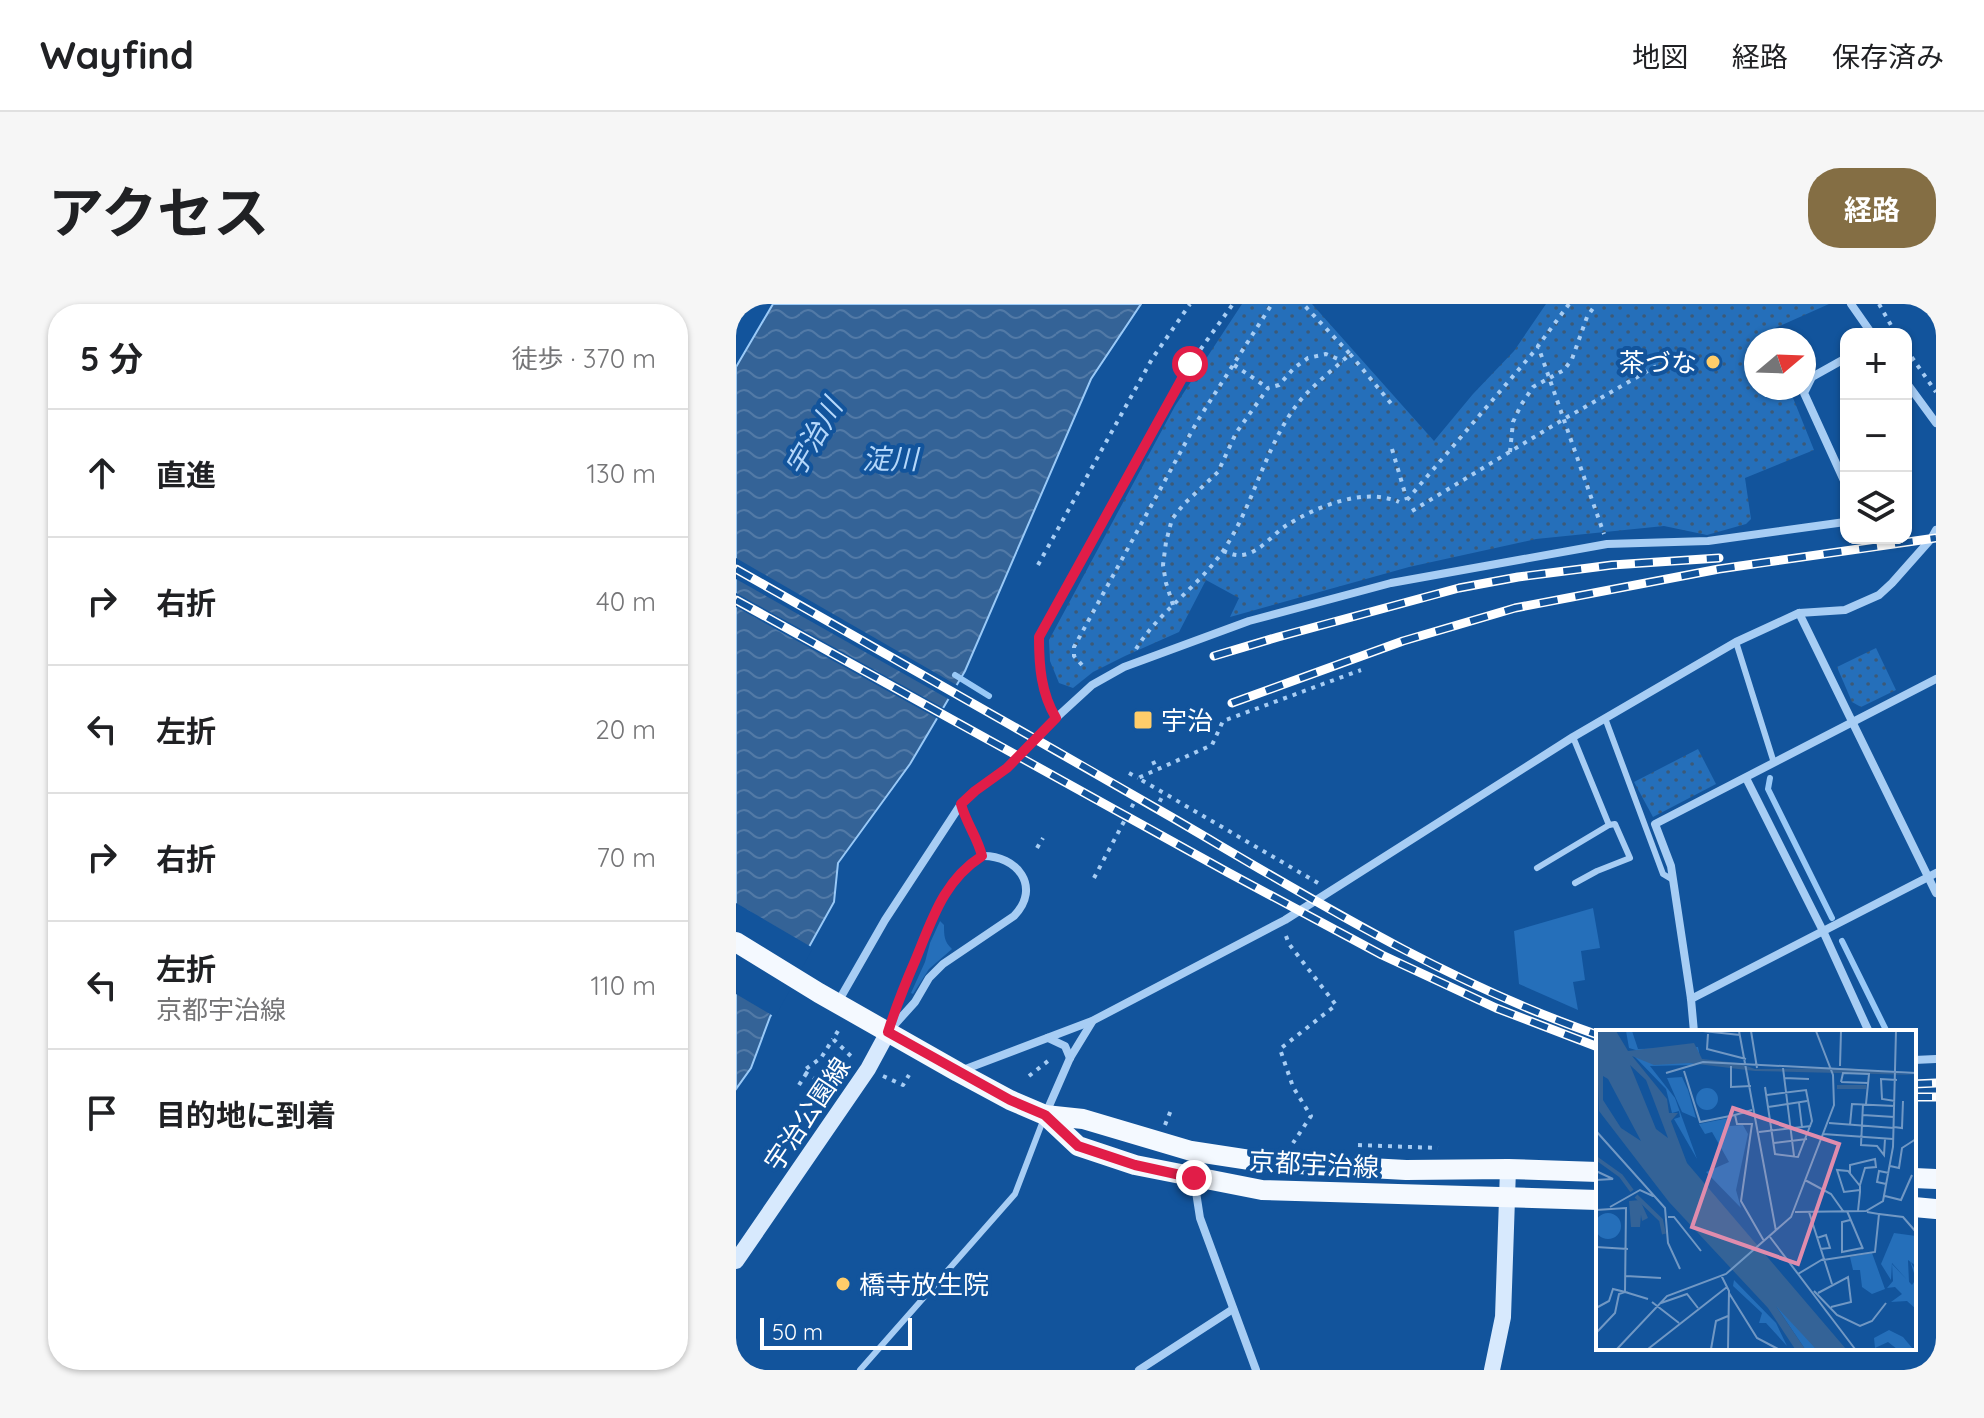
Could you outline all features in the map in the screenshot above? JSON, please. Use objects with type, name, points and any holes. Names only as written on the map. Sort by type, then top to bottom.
[{"type":"main road","name":"京都宇治線","points":[[736,942],[958,1072],[1045,1115],[1083,1119],[1191,1151],[1263,1162],[1406,1170],[1596,1172]]},
{"type":"main road","name":"宇治公園線","points":[[736,1261],[868,1069],[888,1032]]},
{"type":"main road","name":"京都宇治線","points":[[1045,1115],[1078,1146],[1135,1165],[1262,1190],[1596,1200]]},
{"type":"main road","points":[[1492,1370],[1503,1317],[1508,1169]]},
{"type":"main road","points":[[1916,1178],[1936,1179]]},
{"type":"main road","points":[[1916,1207],[1936,1209]]},
{"type":"street","points":[[1851,304],[1868,328]]},
{"type":"street","points":[[1840,361],[1812,377],[1804,393],[1840,472]]},
{"type":"street","points":[[1912,390],[1936,423]]},
{"type":"street","points":[[838,1003],[885,920],[961,804],[1007,768],[1092,685],[1124,667],[1249,621],[1391,583],[1607,544],[1708,541],[1840,523]]},
{"type":"street","points":[[958,1072],[1092,1021],[1280,923],[1573,737],[1736,642],[1799,613],[1845,610],[1879,595],[1936,530]]},
{"type":"street","points":[[1799,613],[1932,875],[1936,893]]},
{"type":"street","points":[[1694,1030],[1671,866],[1655,824],[1936,679]]},
{"type":"street","points":[[1746,778],[1823,931],[1868,1030]]},
{"type":"street","points":[[961,804],[968,828],[982,856]]},
{"type":"street","points":[[982,856],[999,858],[1017,869],[1027,886],[1021,909],[943,964],[888,1032],[936,911],[963,869],[982,856]]},
{"type":"street","points":[[1691,999],[1932,875]]},
{"type":"street","points":[[1045,1115],[1070,1058],[1092,1021]]},
{"type":"street","points":[[1048,1038],[1065,1046],[1070,1058]]},
{"type":"street","points":[[1916,1060],[1936,1059]]},
{"type":"street","points":[[1194,1178],[1200,1218],[1256,1370]]},
{"type":"street","points":[[1139,1370],[1233,1309]]},
{"type":"lane","points":[[736,314],[742,304]]},
{"type":"lane","points":[[1736,642],[1774,763]]},
{"type":"lane","points":[[1605,718],[1663,874],[1673,880]]},
{"type":"lane","points":[[1573,737],[1609,825]]},
{"type":"lane","points":[[1537,868],[1615,824],[1630,858],[1575,883]]},
{"type":"lane","points":[[860,1370],[1015,1194],[1045,1115]]},
{"type":"path","points":[[1038,565],[1152,359],[1190,304]]},
{"type":"path","points":[[1056,718],[1046,702],[1039,663],[1039,637],[1190,364],[1233,304]]},
{"type":"path","points":[[1082,665],[1074,656],[1074,647],[1198,420],[1272,304]]},
{"type":"path","points":[[1303,304],[1394,407]]},
{"type":"path","points":[[1392,449],[1407,500],[1538,346],[1569,304]]},
{"type":"path","points":[[1510,452],[1513,422],[1521,405],[1533,387],[1564,370],[1572,359],[1587,317],[1596,304]]},
{"type":"path","points":[[1879,304],[1893,328]]},
{"type":"path","points":[[1538,346],[1607,544]]},
{"type":"path","points":[[1173,605],[1163,565],[1172,519],[1218,472],[1236,433],[1268,388],[1279,385],[1308,358],[1326,354],[1343,361]]},
{"type":"path","points":[[1124,667],[1140,641],[1163,614],[1202,578],[1223,551],[1281,430],[1295,408],[1325,375],[1350,354]]},
{"type":"path","points":[[1912,358],[1936,392]]},
{"type":"path","points":[[1234,364],[1268,388]]},
{"type":"path","points":[[1412,511],[1660,364]]},
{"type":"path","points":[[1223,551],[1235,556],[1250,554],[1286,525],[1324,506],[1359,497],[1388,497],[1399,502]]},
{"type":"path","points":[[1138,778],[1212,745],[1223,721],[1361,670]]},
{"type":"path","points":[[1153,761],[1157,770]]},
{"type":"path","points":[[1129,773],[1331,891]]},
{"type":"path","points":[[1094,878],[1136,799],[1156,809],[1164,793]]},
{"type":"path","points":[[1037,848],[1043,838]]},
{"type":"path","points":[[1280,923],[1289,944],[1336,1005],[1280,1049],[1293,1087],[1311,1116],[1293,1143],[1308,1144]]},
{"type":"path","points":[[838,1031],[821,1058],[803,1071],[838,1094]]},
{"type":"path","points":[[833,1039],[859,1063]]},
{"type":"path","points":[[1029,1076],[1048,1061]]},
{"type":"path","points":[[873,1072],[903,1085],[909,1075]]},
{"type":"path","points":[[799,1085],[806,1074]]},
{"type":"path","points":[[822,1098],[828,1088]]},
{"type":"path","points":[[1168,1118],[1171,1110]]},
{"type":"path","points":[[1355,1145],[1447,1148]]},
{"type":"shaded area","points":[[1242,304],[1312,304],[1434,441],[1514,351],[1546,304],[1829,304],[1775,328],[1744,328],[1744,400],[1794,400],[1814,450],[1745,478],[1751,519],[1746,524],[1707,535],[1664,526],[1536,539],[1409,567],[1230,617],[1239,598],[1206,580],[1179,632],[1093,672],[1073,688],[1059,683],[1050,661],[1049,640],[1175,406]]},
{"type":"shaded area","points":[[1876,648],[1896,690],[1861,707],[1852,702],[1837,667]]},
{"type":"shaded area","points":[[1698,749],[1716,784],[1653,817],[1634,782]]},
{"type":"shaded area","points":[[1593,908],[1600,948],[1581,951],[1585,980],[1573,982],[1578,1010],[1519,984],[1514,931]]},
{"type":"shaded area","points":[[940,921],[952,949],[929,969],[913,994],[911,993]]},
{"type":"water","name":"淀川","points":[[773,304],[1141,304],[1091,379],[965,671],[910,764],[838,863],[834,902],[770,1017],[751,1068],[736,1089],[736,367]]},
{"type":"pier","points":[[736,558],[960,687],[952,701],[736,579]]},
{"type":"pier","points":[[736,593],[947,710],[940,720],[736,607]]},
{"type":"pier","points":[[736,903],[813,948],[775,1017],[736,994]]},
{"type":"waterway","points":[[955,675],[989,696]]},
{"type":"waterway","points":[[1770,778],[1768,789],[1832,918]]},
{"type":"waterway","points":[[1842,941],[1886,1030]]},
{"type":"railway","points":[[1232,703],[1403,641],[1515,608],[1719,569],[1936,538]]},
{"type":"railway","points":[[1214,656],[1459,588],[1612,565],[1719,558]]},
{"type":"railway","points":[[736,569],[1380,937],[1487,990],[1596,1034]]},
{"type":"railway","points":[[736,600],[1382,955],[1496,1008],[1596,1046]]},
{"type":"railway","points":[[1916,1084],[1936,1083]]},
{"type":"railway","points":[[1916,1097],[1936,1097]]},
{"type":"place","name":"茶づな","points":[[1713,362]]},
{"type":"place","name":"宇治","points":[[1143,720]]},
{"type":"place","name":"橋寺放生院","points":[[843,1284]]},
{"type":"route","points":[[1190,364],[1039,637],[1039,663],[1046,702],[1056,718],[1007,768],[961,804],[968,828],[982,856],[963,869],[946,892],[931,921],[888,1032],[1010,1100],[1045,1115],[1078,1146],[1135,1165],[1194,1178]]},
{"type":"water label","name":"宇治川","points":[[813,437]]}]
